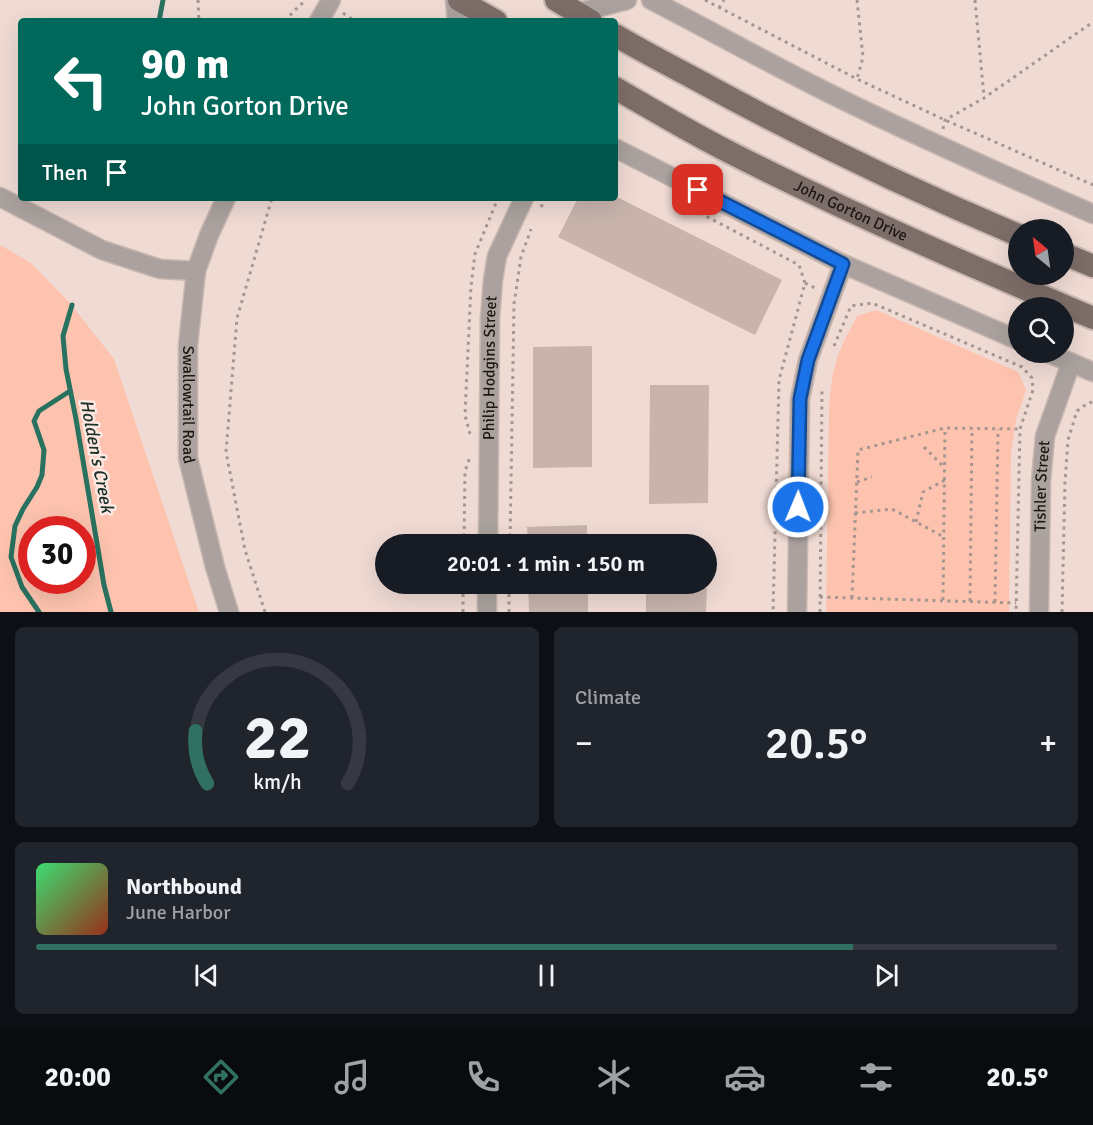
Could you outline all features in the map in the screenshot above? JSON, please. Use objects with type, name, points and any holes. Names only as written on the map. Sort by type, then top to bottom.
[{"type":"main road","points":[[457,0],[490,18]]},
{"type":"main road","points":[[556,0],[584,17]]},
{"type":"main road","points":[[618,37],[743,105],[848,158],[1008,231]]},
{"type":"main road","name":"John Gorton Drive","points":[[618,90],[729,152],[831,202],[939,252],[1093,318]]},
{"type":"main road","points":[[1074,258],[1093,266]]},
{"type":"street","points":[[321,18],[331,0]]},
{"type":"street","points":[[457,0],[457,18]]},
{"type":"street","points":[[584,17],[627,0]]},
{"type":"street","points":[[651,0],[761,60],[852,105],[1093,214]]},
{"type":"street","points":[[618,150],[843,264],[1008,336]]},
{"type":"street","points":[[0,197],[102,249],[160,269],[196,271]]},
{"type":"street","name":"Swallowtail Road","points":[[225,201],[196,271],[188,345],[188,458],[215,567],[229,612]]},
{"type":"street","name":"Philip Hodgins Street","points":[[488,534],[490,318],[493,280],[497,256],[523,201]]},
{"type":"street","points":[[796,612],[800,399],[808,360],[843,264]]},
{"type":"street","points":[[1071,363],[1093,372]]},
{"type":"street","name":"Tishler Street","points":[[1039,612],[1041,481],[1045,436],[1071,363]]},
{"type":"street","points":[[486,612],[487,594]]},
{"type":"path","points":[[198,0],[199,18]]},
{"type":"path","points":[[288,18],[306,0]]},
{"type":"path","points":[[705,0],[857,79],[1093,185]]},
{"type":"path","points":[[719,8],[724,0]]},
{"type":"path","points":[[857,0],[863,57],[857,79]]},
{"type":"path","points":[[975,0],[984,98]]},
{"type":"path","points":[[945,120],[984,98],[1093,22]]},
{"type":"path","points":[[266,612],[245,550],[226,452],[237,318],[271,201]]},
{"type":"path","points":[[536,214],[544,201]]},
{"type":"path","points":[[697,212],[799,265],[805,283],[779,380],[773,612]]},
{"type":"path","points":[[510,534],[514,304],[521,258],[532,225]]},
{"type":"path","points":[[833,349],[851,306],[872,303],[1022,367],[1032,378],[1034,390],[1020,429],[1016,612]]},
{"type":"path","points":[[820,612],[822,385]]},
{"type":"path","points":[[1062,612],[1068,440],[1077,411],[1093,402]]},
{"type":"path","points":[[852,598],[858,450],[945,428],[1020,429]]},
{"type":"path","points":[[943,601],[945,428]]},
{"type":"path","points":[[969,602],[972,428]]},
{"type":"path","points":[[995,602],[998,429]]},
{"type":"path","points":[[924,447],[945,468]]},
{"type":"path","points":[[856,482],[872,477]]},
{"type":"path","points":[[916,522],[923,492],[945,480]]},
{"type":"path","points":[[855,513],[892,509],[944,537]]},
{"type":"path","points":[[463,612],[464,594]]},
{"type":"path","points":[[509,594],[509,612]]},
{"type":"path","points":[[820,597],[1016,603]]},
{"type":"shaded area","points":[[0,245],[31,263],[70,303],[114,359],[199,612],[0,612]]},
{"type":"shaded area","points":[[876,310],[1018,372],[1026,390],[1016,420],[1011,453],[1009,612],[826,612],[829,410],[832,382],[839,353],[857,316]]},
{"type":"building","points":[[619,198],[782,280],[755,335],[558,237],[576,201],[618,201]]},
{"type":"building","points":[[592,346],[592,467],[533,468],[533,347]]},
{"type":"building","points":[[650,385],[709,385],[708,503],[649,504]]},
{"type":"building","points":[[587,525],[587,534],[527,534],[527,527]]},
{"type":"building","points":[[528,594],[588,594],[588,612],[529,612]]},
{"type":"building","points":[[646,594],[707,594],[706,612],[646,612]]},
{"type":"waterway","name":"Holden's Creek","points":[[160,18],[163,0]]},
{"type":"waterway","name":"Holden's Creek","points":[[72,305],[63,336],[66,369],[104,585],[111,612]]},
{"type":"waterway","points":[[39,612],[22,587],[11,557],[15,526],[42,475],[44,450],[34,421],[39,411],[70,391]]},
{"type":"route","points":[[698,190],[843,264],[808,360],[800,399],[798,507]]}]
